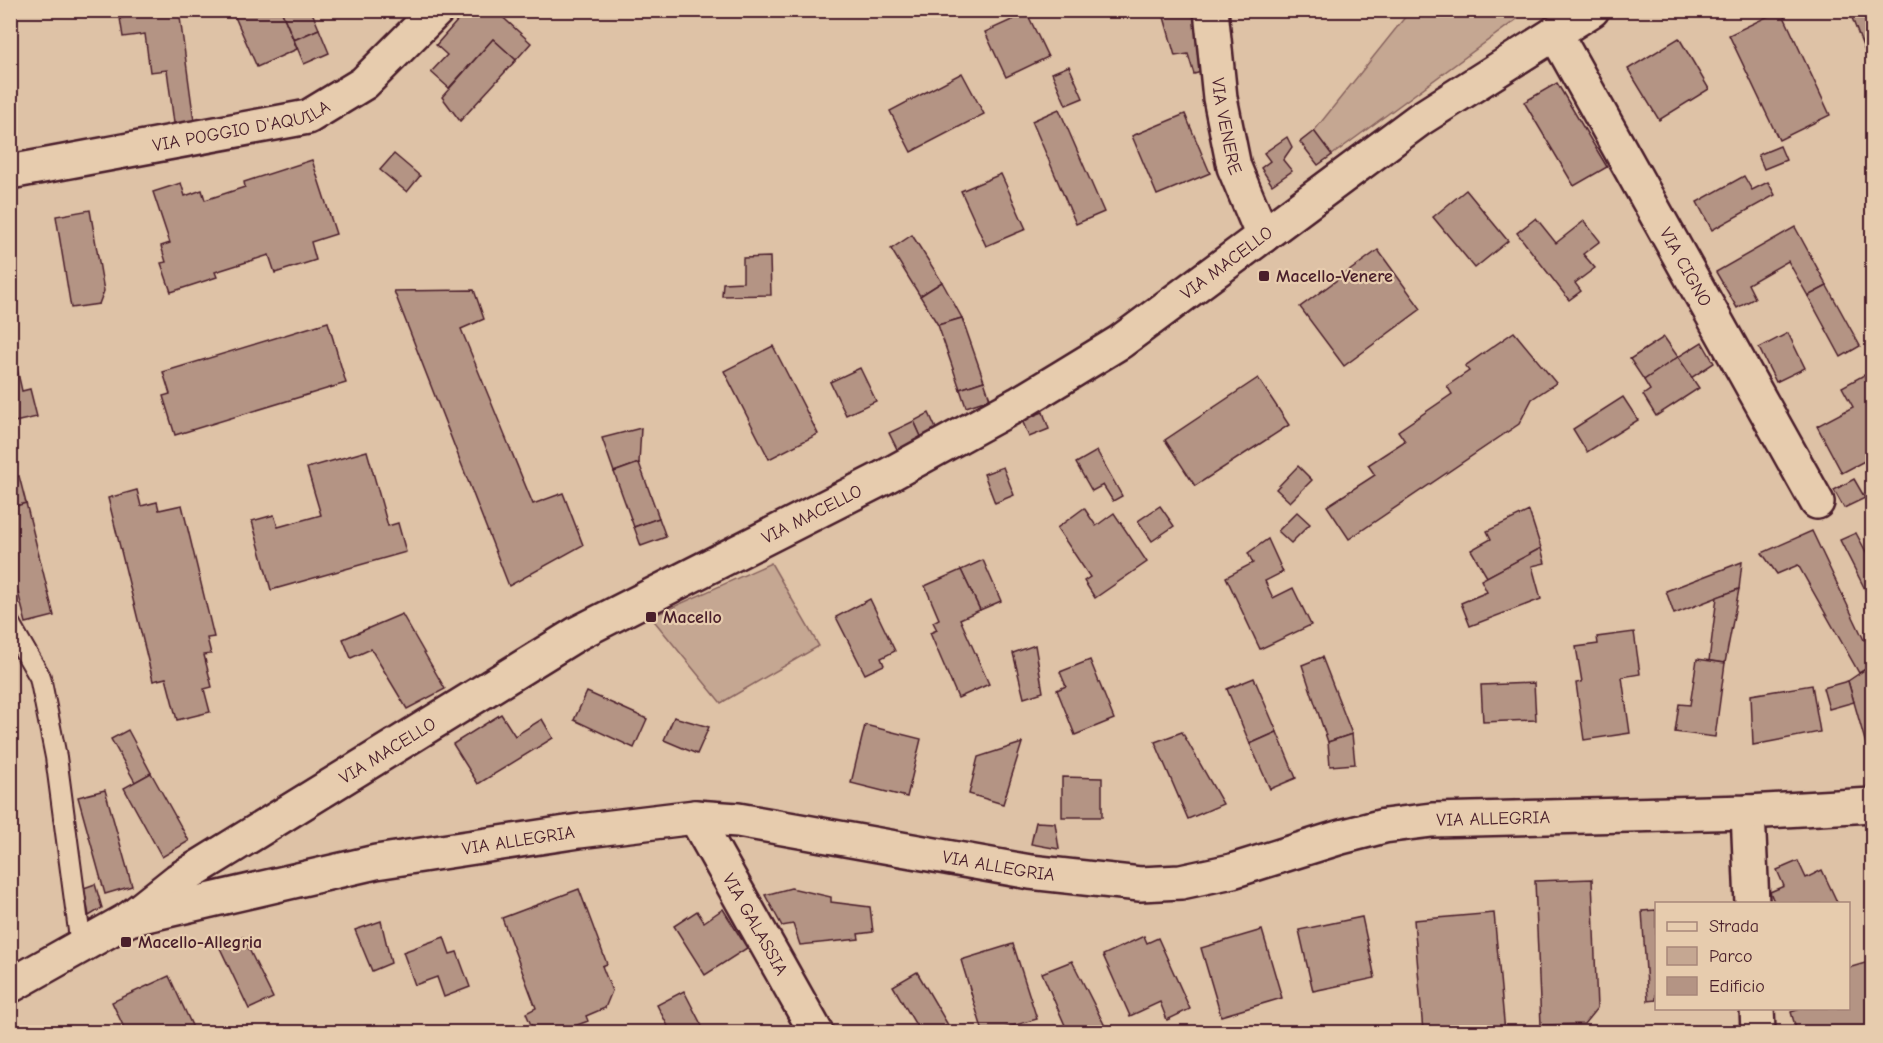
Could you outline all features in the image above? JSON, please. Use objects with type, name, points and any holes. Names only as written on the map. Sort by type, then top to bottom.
[{"type":"street","name":"VIA POGGIO D'AQUILA","points":[[10,172],[308,117],[364,83],[437,10]]},
{"type":"street","name":"VIA VENERE","points":[[1211,10],[1220,98],[1234,167],[1263,236]]},
{"type":"street","name":"VIA MACELLO","points":[[10,986],[129,920],[178,880],[578,633],[883,478],[1018,404],[1120,342],[1420,119],[1592,10]]},
{"type":"street","name":"VIA CIGNO","points":[[1555,33],[1817,502]]},
{"type":"street","name":"VIA ALLEGRIA","points":[[129,920],[376,862],[579,831],[695,817],[738,820],[1030,872],[1140,884],[1181,882],[1232,871],[1341,837],[1384,826],[1413,822],[1748,812],[1872,805]]},
{"type":"street","points":[[1748,812],[1752,902]]},
{"type":"street","name":"VIA GALASSIA","points":[[695,817],[816,1032]]},
{"type":"street","points":[[1757,1010],[1758,1032]]},
{"type":"lane","points":[[10,625],[40,677],[56,757],[81,946]]},
{"type":"green space","points":[[1410,11],[1511,11],[1517,19],[1332,155],[1314,131]]},
{"type":"green space","points":[[771,563],[819,646],[721,703],[651,617]]},
{"type":"building","points":[[179,10],[194,121],[174,123],[167,70],[150,72],[145,34],[123,37],[120,18]]},
{"type":"building","points":[[232,10],[281,10],[297,49],[257,67]]},
{"type":"building","points":[[281,10],[311,10],[319,29],[294,40]]},
{"type":"building","points":[[467,10],[495,10],[531,43],[516,60],[493,39],[449,88],[431,72],[447,55],[436,45]]},
{"type":"building","points":[[1162,10],[1198,10],[1205,71],[1194,74],[1188,54],[1175,56]]},
{"type":"building","points":[[1781,10],[1830,115],[1779,140],[1729,35]]},
{"type":"building","points":[[1849,10],[1872,10],[1872,70]]},
{"type":"building","points":[[1027,13],[1048,57],[1006,77],[985,32]]},
{"type":"building","points":[[319,29],[329,53],[304,64],[294,40]]},
{"type":"building","points":[[1679,38],[1709,89],[1659,120],[1628,69]]},
{"type":"building","points":[[493,39],[516,60],[460,121],[442,97]]},
{"type":"building","points":[[1069,66],[1083,98],[1066,105],[1052,73]]},
{"type":"building","points":[[962,73],[984,114],[911,152],[890,111]]},
{"type":"building","points":[[1557,83],[1607,167],[1574,186],[1524,102]]},
{"type":"building","points":[[1059,109],[1104,212],[1076,224],[1032,121]]},
{"type":"building","points":[[1185,114],[1210,173],[1157,195],[1132,136]]},
{"type":"building","points":[[1314,131],[1332,155],[1318,165],[1300,142]]},
{"type":"building","points":[[1287,137],[1292,147],[1283,160],[1292,171],[1272,185],[1261,168],[1270,161],[1264,153]]},
{"type":"building","points":[[1780,146],[1786,160],[1764,169],[1758,155]]},
{"type":"building","points":[[394,154],[420,176],[407,192],[380,170]]},
{"type":"building","points":[[312,160],[336,234],[311,242],[316,260],[275,273],[269,255],[215,272],[217,277],[171,292],[161,263],[166,262],[161,246],[170,243],[153,192],[181,183],[185,196],[202,190],[205,200],[245,187],[244,182]]},
{"type":"building","points":[[1001,174],[1026,229],[986,246],[961,191]]},
{"type":"building","points":[[1744,176],[1752,190],[1768,182],[1775,195],[1712,230],[1697,202]]},
{"type":"building","points":[[1466,190],[1508,241],[1475,268],[1433,217]]},
{"type":"building","points":[[90,210],[104,291],[99,304],[71,308],[56,216]]},
{"type":"building","points":[[1536,218],[1556,243],[1584,221],[1600,241],[1583,254],[1595,268],[1575,283],[1581,291],[1569,300],[1517,233]]},
{"type":"building","points":[[1795,227],[1827,286],[1808,296],[1788,261],[1748,284],[1755,298],[1737,308],[1716,272]]},
{"type":"building","points":[[912,235],[942,282],[920,296],[891,249]]},
{"type":"building","points":[[1378,250],[1421,309],[1344,366],[1300,307]]},
{"type":"building","points":[[770,257],[771,295],[722,296],[723,283],[743,282],[743,258]]},
{"type":"building","points":[[942,282],[962,318],[938,325],[920,296]]},
{"type":"building","points":[[1827,286],[1860,346],[1841,357],[1808,296]]},
{"type":"building","points":[[474,290],[484,319],[461,329],[533,504],[563,493],[583,545],[509,586],[394,291]]},
{"type":"building","points":[[962,318],[984,381],[960,389],[938,325]]},
{"type":"building","points":[[328,322],[346,383],[175,435],[163,396],[170,394],[163,372]]},
{"type":"building","points":[[1514,332],[1556,383],[1532,399],[1519,424],[1349,539],[1327,506],[1375,475],[1368,465],[1405,441],[1398,431],[1452,394],[1447,386],[1469,371],[1465,366]]},
{"type":"building","points":[[1788,333],[1805,368],[1776,382],[1759,348]]},
{"type":"building","points":[[1664,337],[1678,357],[1644,380],[1630,359]]},
{"type":"building","points":[[1702,342],[1714,363],[1691,378],[1678,357]]},
{"type":"building","points":[[773,346],[818,434],[769,459],[724,371]]},
{"type":"building","points":[[1678,357],[1699,388],[1656,416],[1643,395],[1650,390],[1644,380]]},
{"type":"building","points":[[16,364],[22,391],[30,389],[37,417],[10,423],[10,366]]},
{"type":"building","points":[[860,368],[876,401],[846,415],[830,382]]},
{"type":"building","points":[[1864,375],[1872,392],[1872,457],[1842,473],[1817,426],[1853,407],[1842,387]]},
{"type":"building","points":[[1258,378],[1289,425],[1195,486],[1165,440]]},
{"type":"building","points":[[984,381],[990,399],[966,407],[960,389]]},
{"type":"building","points":[[1623,397],[1638,420],[1587,452],[1573,429]]},
{"type":"building","points":[[1043,412],[1049,429],[1029,437],[1022,420]]},
{"type":"building","points":[[929,413],[938,433],[923,441],[914,421]]},
{"type":"building","points":[[914,421],[923,441],[899,453],[889,433]]},
{"type":"building","points":[[641,428],[639,463],[614,472],[602,438]]},
{"type":"building","points":[[367,451],[388,526],[398,523],[406,552],[271,590],[252,521],[274,515],[278,527],[321,515],[307,468]]},
{"type":"building","points":[[1097,451],[1122,496],[1113,501],[1103,485],[1092,491],[1076,463]]},
{"type":"building","points":[[639,463],[659,518],[634,527],[614,472]]},
{"type":"building","points":[[1298,466],[1312,480],[1290,502],[1276,489]]},
{"type":"building","points":[[1003,467],[1014,495],[995,503],[984,474]]},
{"type":"building","points":[[19,476],[26,503],[10,508],[10,478]]},
{"type":"building","points":[[1854,479],[1865,498],[1844,508],[1834,490]]},
{"type":"building","points":[[137,490],[141,506],[157,502],[159,510],[182,505],[214,637],[207,638],[211,654],[204,655],[212,687],[204,689],[210,712],[177,720],[166,678],[153,681],[108,498]]},
{"type":"building","points":[[26,503],[54,616],[26,623],[13,573],[10,574],[10,508]]},
{"type":"building","points":[[1160,506],[1174,526],[1152,541],[1138,521]]},
{"type":"building","points":[[1084,508],[1096,526],[1114,513],[1147,562],[1095,598],[1084,581],[1090,577],[1057,528]]},
{"type":"building","points":[[1529,511],[1541,548],[1487,577],[1471,550],[1491,539],[1487,531]]},
{"type":"building","points":[[1297,512],[1310,524],[1291,543],[1278,531]]},
{"type":"building","points":[[659,518],[666,537],[641,546],[634,527]]},
{"type":"building","points":[[1812,531],[1864,640],[1872,635],[1872,665],[1859,673],[1798,565],[1777,574],[1762,553]]},
{"type":"building","points":[[1856,533],[1872,563],[1872,603],[1840,540]]},
{"type":"building","points":[[1268,539],[1283,572],[1265,581],[1273,598],[1293,588],[1311,625],[1260,649],[1226,577],[1253,563],[1248,553]]},
{"type":"building","points":[[1541,548],[1545,563],[1532,566],[1541,599],[1470,626],[1461,603],[1487,592],[1481,580]]},
{"type":"building","points":[[983,560],[1001,601],[980,610],[961,570]]},
{"type":"building","points":[[1742,562],[1739,589],[1674,614],[1666,591]]},
{"type":"building","points":[[961,570],[980,610],[960,619],[989,684],[958,698],[930,633],[937,630],[933,622],[939,619],[925,586]]},
{"type":"building","points":[[1739,589],[1725,663],[1709,661],[1717,597]]},
{"type":"building","points":[[870,599],[895,651],[881,658],[884,665],[865,674],[836,617]]},
{"type":"building","points":[[402,614],[445,689],[407,709],[371,649],[351,658],[343,639]]},
{"type":"building","points":[[1634,632],[1640,674],[1622,677],[1630,733],[1584,740],[1576,683],[1582,682],[1576,647],[1598,644],[1597,637]]},
{"type":"building","points":[[1035,645],[1043,692],[1024,698],[1013,653]]},
{"type":"building","points":[[1322,657],[1352,734],[1328,742],[1302,665]]},
{"type":"building","points":[[1697,659],[1725,663],[1715,737],[1675,732],[1679,704],[1690,705]]},
{"type":"building","points":[[1090,660],[1114,719],[1075,735],[1057,690],[1066,686],[1060,672]]},
{"type":"building","points":[[1872,665],[1872,747],[1867,748],[1848,681]]},
{"type":"building","points":[[1254,678],[1277,732],[1250,744],[1227,689]]},
{"type":"building","points":[[1848,681],[1854,702],[1829,709],[1823,688]]},
{"type":"building","points":[[1534,683],[1536,720],[1483,722],[1481,685]]},
{"type":"building","points":[[1812,685],[1820,732],[1753,745],[1751,695]]},
{"type":"building","points":[[587,692],[647,719],[634,748],[574,720]]},
{"type":"building","points":[[501,714],[515,736],[542,719],[553,738],[478,784],[453,744]]},
{"type":"building","points":[[674,717],[709,727],[697,754],[664,740]]},
{"type":"building","points":[[865,725],[921,739],[907,797],[851,783]]},
{"type":"building","points":[[128,730],[151,773],[135,782],[111,739]]},
{"type":"building","points":[[1182,732],[1223,804],[1188,819],[1155,742]]},
{"type":"building","points":[[1277,732],[1296,778],[1270,789],[1250,744]]},
{"type":"building","points":[[1352,734],[1355,764],[1330,766],[1328,742]]},
{"type":"building","points":[[1022,743],[1003,804],[969,794],[978,757]]},
{"type":"building","points":[[151,773],[189,841],[162,857],[124,788]]},
{"type":"building","points":[[1062,777],[1102,778],[1102,817],[1062,817]]},
{"type":"building","points":[[105,790],[132,886],[105,894],[78,797]]},
{"type":"building","points":[[1036,822],[1055,823],[1059,849],[1031,844]]},
{"type":"building","points":[[1798,861],[1806,878],[1822,870],[1837,902],[1774,902],[1770,892],[1784,886],[1777,870]]},
{"type":"building","points":[[1592,879],[1597,1008],[1584,1024],[1541,1025],[1535,881]]},
{"type":"building","points":[[95,884],[102,908],[89,916],[84,888]]},
{"type":"building","points":[[791,888],[831,897],[831,902],[870,907],[873,932],[858,934],[859,939],[800,945],[793,924],[782,926],[765,895]]},
{"type":"building","points":[[579,889],[607,964],[602,966],[612,991],[605,1008],[586,1016],[588,1021],[564,1030],[565,1032],[534,1032],[526,1013],[536,1008],[502,918]]},
{"type":"building","points":[[723,909],[747,948],[705,975],[674,926],[697,911],[704,922]]},
{"type":"building","points":[[1655,910],[1655,1000],[1648,1001],[1642,911]]},
{"type":"building","points":[[1494,913],[1505,1032],[1423,1032],[1414,920]]},
{"type":"building","points":[[1362,917],[1375,978],[1313,991],[1299,930]]},
{"type":"building","points":[[381,921],[391,963],[372,971],[355,930]]},
{"type":"building","points":[[1262,930],[1282,998],[1221,1016],[1201,948]]},
{"type":"building","points":[[1144,936],[1147,943],[1158,938],[1190,1009],[1167,1020],[1160,1002],[1130,1016],[1103,955]]},
{"type":"building","points":[[243,937],[273,998],[249,1009],[220,948]]},
{"type":"building","points":[[444,937],[450,954],[457,952],[470,987],[444,997],[437,977],[415,985],[403,952]]},
{"type":"building","points":[[1013,944],[1037,1019],[992,1032],[983,1032],[961,960]]},
{"type":"building","points":[[1072,961],[1108,1032],[1068,1032],[1042,973]]},
{"type":"building","points":[[1872,961],[1872,1032],[1797,1032],[1791,1012],[1850,1010],[1850,967]]},
{"type":"building","points":[[917,972],[948,1025],[935,1032],[920,1032],[893,986]]},
{"type":"building","points":[[169,976],[195,1032],[126,1032],[112,1002]]},
{"type":"building","points":[[684,991],[705,1032],[671,1032],[657,1005]]},
{"type":"place","name":"Macello-Venere","points":[[1264,276]]},
{"type":"place","name":"Macello","points":[[651,617]]},
{"type":"place","name":"Macello-Allegria","points":[[126,942]]}]
